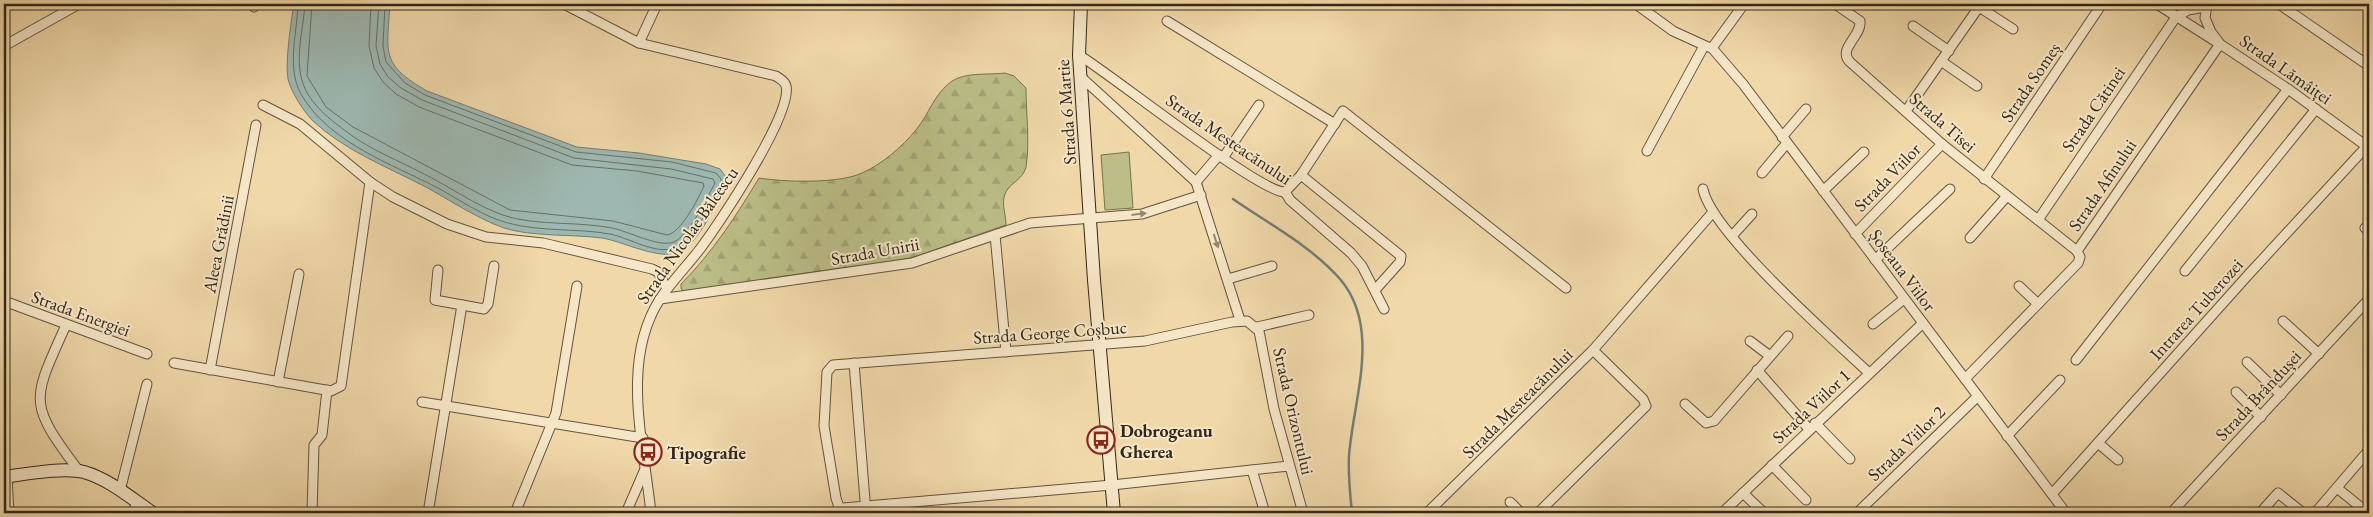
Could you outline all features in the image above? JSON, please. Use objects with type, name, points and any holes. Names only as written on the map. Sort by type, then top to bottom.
[{"type":"street","points":[[4,46],[80,4]]},
{"type":"street","name":"Strada Nicolae Bălcescu","points":[[564,4],[639,43],[776,76],[785,83],[786,88],[784,106],[750,174],[700,248],[660,299],[648,321],[638,364],[637,384],[646,466],[626,513]]},
{"type":"street","points":[[639,43],[657,4]]},
{"type":"street","name":"Strada 6 Martie","points":[[1081,4],[1080,55],[1090,218],[1114,513]]},
{"type":"street","points":[[1636,4],[1673,31],[1708,47]]},
{"type":"street","points":[[1647,151],[1664,123],[1687,74],[1744,4]]},
{"type":"street","name":"Strada Tisei","points":[[1835,4],[1858,18],[1861,25],[1846,50],[1847,59],[1942,144],[2077,251]]},
{"type":"street","name":"Strada Someș","points":[[1984,179],[2102,4]]},
{"type":"street","points":[[2157,4],[2220,44]]},
{"type":"street","points":[[2280,4],[2369,66]]},
{"type":"street","points":[[1906,111],[1980,5],[2013,29]]},
{"type":"street","points":[[2176,17],[2188,10],[2206,5]]},
{"type":"street","name":"Strada Lămâiței","points":[[2206,5],[2205,18],[2207,25],[2220,44],[2288,89],[2368,147]]},
{"type":"street","name":"Strada Cătinei","points":[[2038,220],[2176,17]]},
{"type":"street","points":[[1167,21],[1335,124]]},
{"type":"street","points":[[1913,26],[1948,51]]},
{"type":"street","name":"Strada Afinului","points":[[1965,378],[2078,263],[2080,257],[2077,251],[2220,44]]},
{"type":"street","name":"Șoseaua Viilor","points":[[1708,47],[1784,140],[2066,513]]},
{"type":"street","name":"Strada Mesteacănului","points":[[1080,55],[1221,156],[1268,187],[1279,193],[1285,192],[1290,200],[1351,253],[1362,266],[1384,309]]},
{"type":"street","points":[[1941,61],[1977,86]]},
{"type":"street","points":[[1081,77],[1196,182],[1244,321]]},
{"type":"street","points":[[2076,360],[2288,89]]},
{"type":"street","points":[[263,104],[300,124],[370,182],[427,215],[471,233],[505,240],[543,243],[652,268],[658,272],[667,289]]},
{"type":"street","points":[[1196,182],[1221,156],[1259,106]]},
{"type":"street","points":[[1762,173],[1806,109]]},
{"type":"street","points":[[2185,271],[2316,109]]},
{"type":"street","points":[[1285,192],[1301,175],[1343,111],[1566,288]]},
{"type":"street","name":"Aleea Grădinii","points":[[210,370],[256,125]]},
{"type":"street","name":"Strada Viilor","points":[[1855,234],[1942,144]]},
{"type":"street","name":"Intrarea Tuberozei","points":[[2052,494],[2249,274],[2368,147]]},
{"type":"street","points":[[1823,191],[1864,152]]},
{"type":"street","points":[[1301,175],[1402,256],[1400,262],[1375,290]]},
{"type":"street","points":[[174,364],[335,391],[340,386],[370,182]]},
{"type":"street","points":[[1703,189],[1713,212],[1773,282],[1869,373]]},
{"type":"street","points":[[1875,260],[1950,189]]},
{"type":"street","name":"Strada Unirii","points":[[660,299],[912,263],[1041,220],[1142,214],[1201,195]]},
{"type":"street","points":[[1970,238],[2007,196]]},
{"type":"street","points":[[1593,350],[1713,212]]},
{"type":"street","points":[[1732,236],[1752,214]]},
{"type":"street","points":[[995,235],[1006,352]]},
{"type":"street","points":[[438,270],[434,299],[484,309],[487,307],[494,266]]},
{"type":"street","points":[[1228,279],[1272,266]]},
{"type":"street","points":[[278,382],[299,274]]},
{"type":"street","points":[[515,513],[553,424],[559,400],[577,286]]},
{"type":"street","points":[[2019,286],[2038,304]]},
{"type":"street","points":[[1873,324],[1904,299]]},
{"type":"street","name":"Strada Brândușei","points":[[2171,513],[2369,299]]},
{"type":"street","name":"Strada Energiei","points":[[4,301],[147,354]]},
{"type":"street","points":[[429,507],[462,305]]},
{"type":"street","points":[[1257,327],[1308,314]]},
{"type":"street","name":"Strada George Coșbuc","points":[[866,510],[843,508],[837,504],[825,432],[828,368],[833,365],[1100,345],[1163,338],[1244,321]]},
{"type":"street","name":"Strada Orizontului","points":[[1244,321],[1257,327],[1289,466],[1303,513]]},
{"type":"street","points":[[2283,321],[2319,354]]},
{"type":"street","name":"Strada Viilor 1","points":[[1722,513],[1923,323]]},
{"type":"street","points":[[66,325],[44,375],[39,402],[44,419],[54,438],[79,471]]},
{"type":"street","points":[[1686,404],[1703,421],[1710,423],[1724,410],[1788,336]]},
{"type":"street","points":[[1750,340],[1770,356]]},
{"type":"street","name":"Strada Mesteacănului","points":[[1426,513],[1593,350],[1643,399],[1646,406],[1538,513]]},
{"type":"street","points":[[2247,362],[2281,395]]},
{"type":"street","points":[[854,363],[866,510],[1289,466]]},
{"type":"street","name":"Strada Viilor 2","points":[[1757,370],[1812,426],[1850,459]]},
{"type":"street","points":[[2007,436],[2060,380]]},
{"type":"street","points":[[120,491],[147,384]]},
{"type":"street","points":[[312,513],[314,445],[322,436],[327,390]]},
{"type":"street","points":[[2236,392],[2261,417]]},
{"type":"street","name":"Strada Viilor 2","points":[[1857,513],[1978,396]]},
{"type":"street","points":[[422,402],[643,438]]},
{"type":"street","points":[[2098,443],[2118,460]]},
{"type":"street","points":[[2315,513],[2368,453]]},
{"type":"street","points":[[1772,465],[1806,500]]},
{"type":"street","points":[[646,466],[651,513]]},
{"type":"street","points":[[1252,470],[1265,513]]},
{"type":"street","points":[[9,513],[5,476],[79,471],[98,477],[120,491],[135,507],[153,513]]},
{"type":"street","points":[[2337,488],[2368,513]]},
{"type":"street","points":[[1743,493],[1764,513]]},
{"type":"street","points":[[2260,513],[2278,493],[2303,513]]},
{"type":"street","points":[[1510,502],[1521,513]]},
{"type":"green space","points":[[1005,73],[1014,76],[1026,88],[1028,137],[1026,167],[1019,178],[1007,190],[1004,198],[1006,225],[914,257],[886,263],[685,292],[681,289],[681,284],[693,272],[723,233],[759,178],[797,181],[826,180],[852,177],[862,173],[884,160],[904,143],[921,124],[936,98],[952,81],[964,76]]},
{"type":"green space","points":[[1129,152],[1133,208],[1105,210],[1101,155]]},
{"type":"water","points":[[294,4],[390,4],[388,46],[390,56],[394,65],[401,73],[427,91],[577,147],[639,153],[706,164],[720,169],[726,177],[726,185],[718,202],[693,241],[686,248],[671,254],[641,250],[602,238],[527,233],[494,224],[338,141],[309,117],[295,96],[287,72]]},
{"type":"waterway","points":[[1233,199],[1316,256],[1340,279],[1353,298],[1360,319],[1362,365],[1349,456],[1352,513]]},
{"type":"place","name":"Dobrogeanu Gherea","points":[[1101,440]]},
{"type":"place","name":"Tipografie","points":[[648,452]]}]
